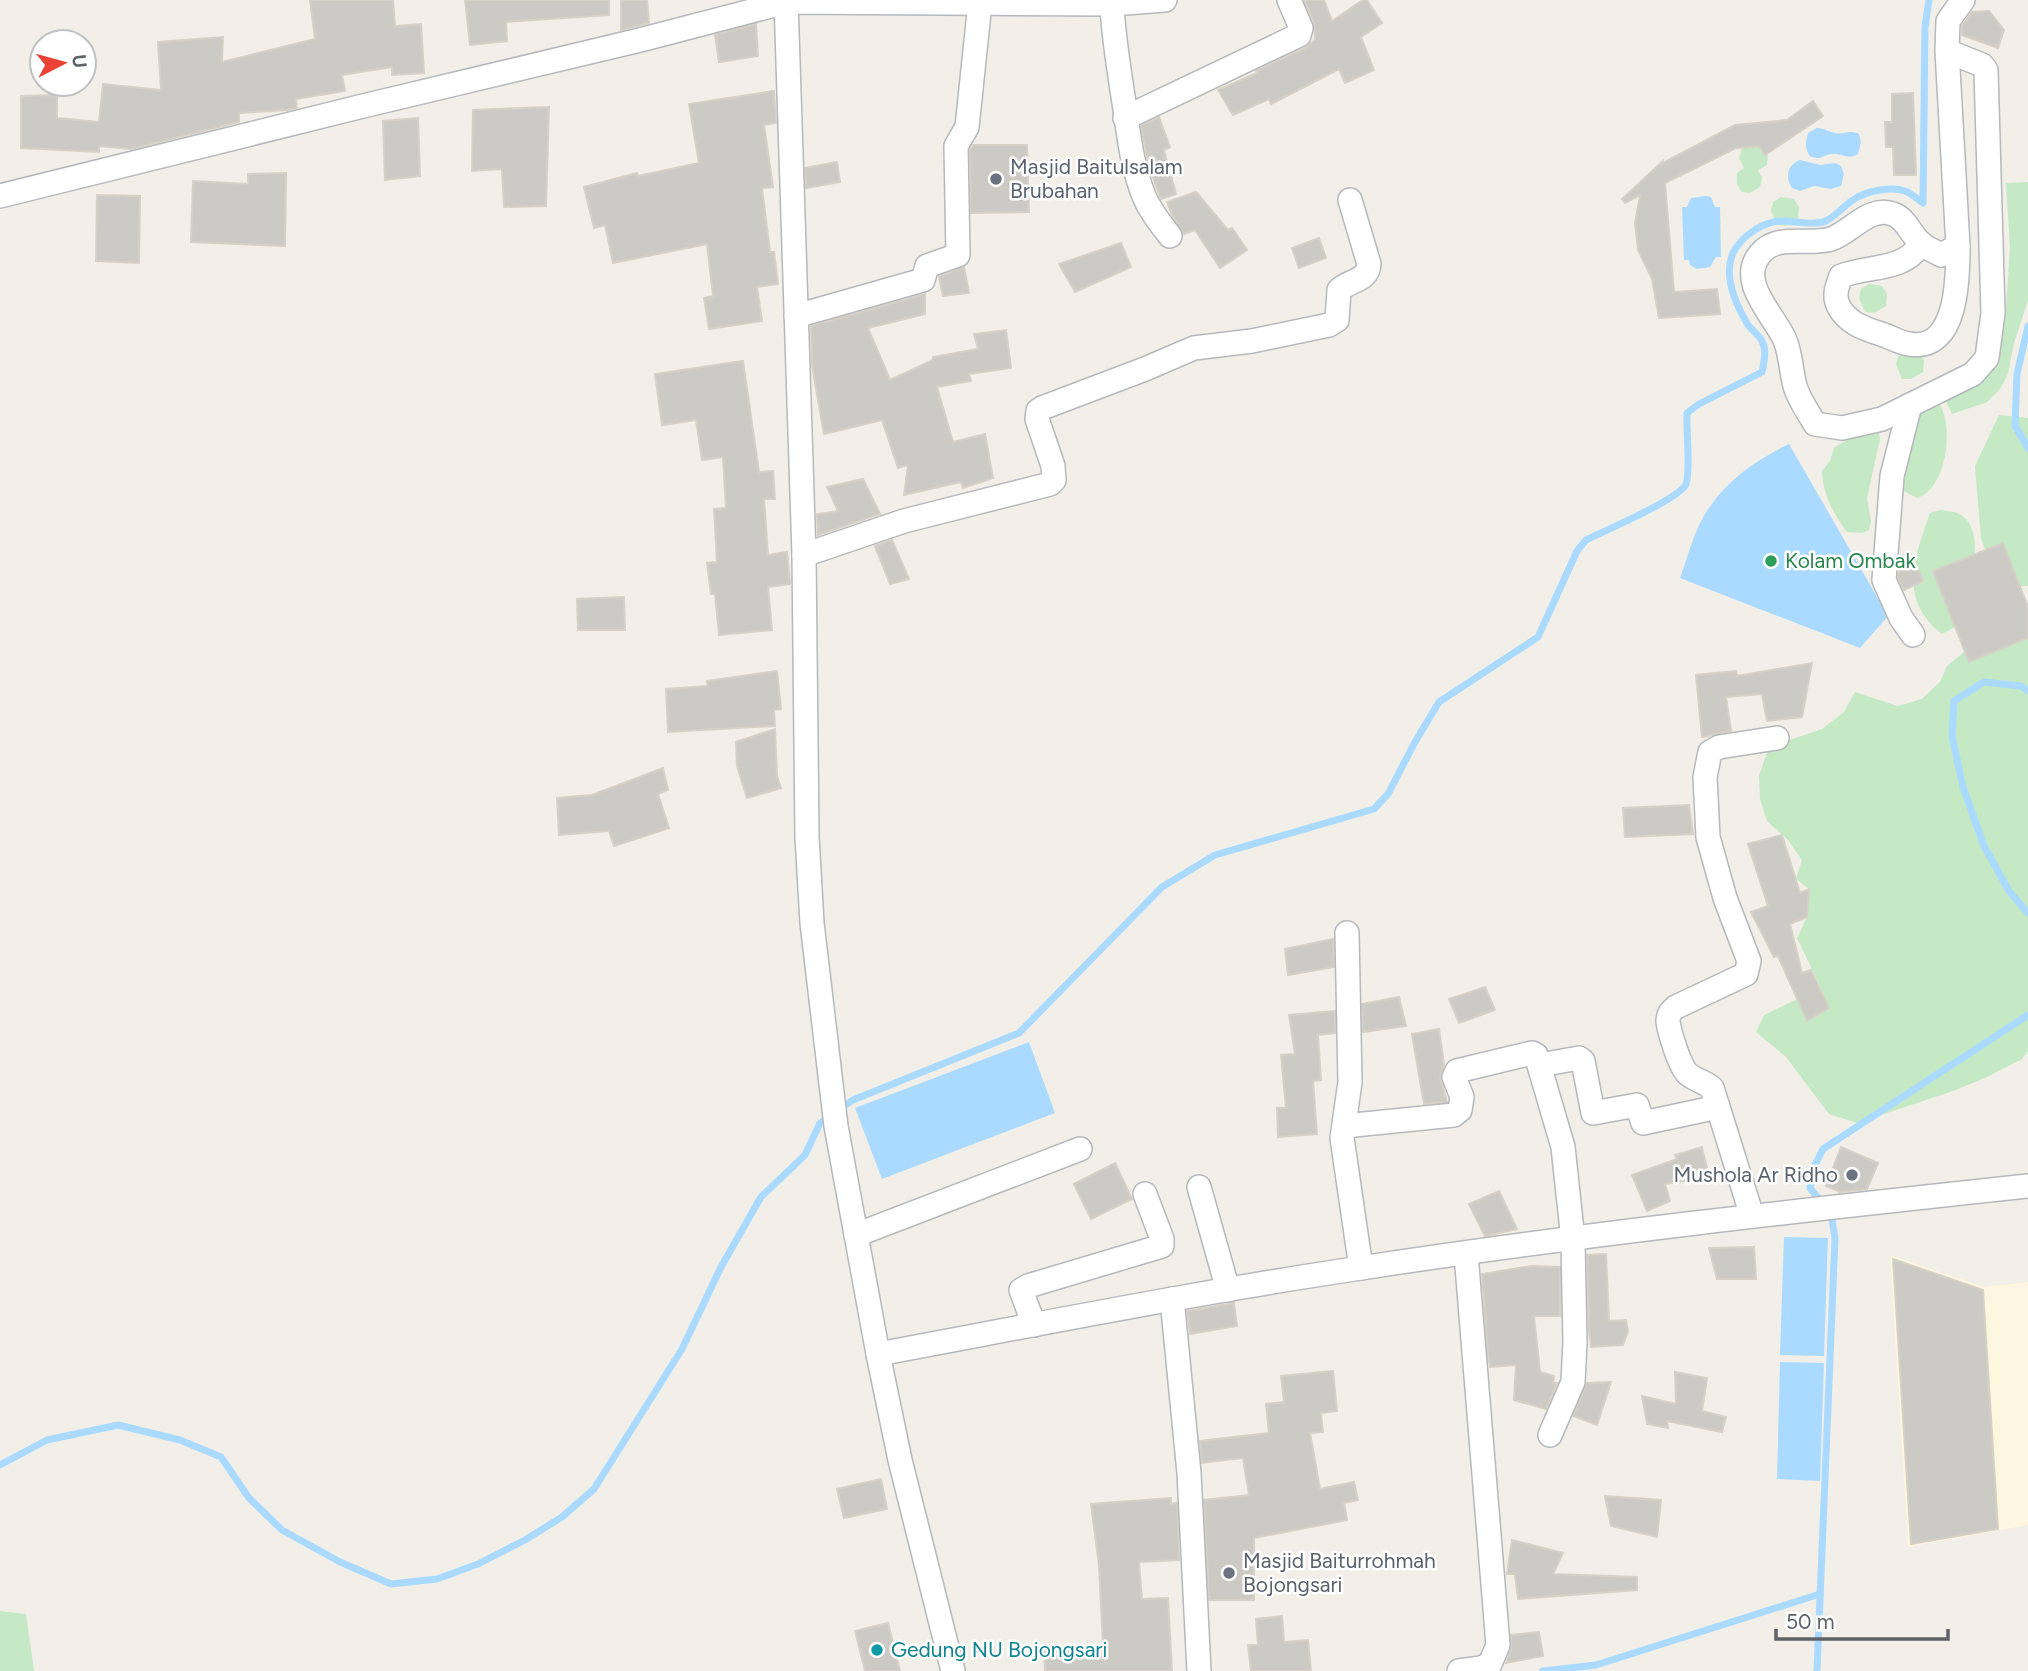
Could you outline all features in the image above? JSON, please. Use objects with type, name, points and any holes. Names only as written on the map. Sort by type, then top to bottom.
[{"type":"street","points":[[0,196],[652,37],[786,1],[1112,4],[1165,0]]},
{"type":"street","points":[[1125,118],[1299,35],[1301,27],[1289,0]]},
{"type":"street","points":[[1921,244],[1914,255],[1894,266],[1858,270],[1842,276],[1835,290],[1837,304],[1847,320],[1910,345],[1926,344],[1938,336],[1950,319],[1958,277],[1958,246],[1947,51],[1948,21],[1963,0]]},
{"type":"street","points":[[786,1],[804,555],[807,837],[812,923],[835,1115],[878,1354],[900,1460],[953,1671]]},
{"type":"street","points":[[796,316],[923,280],[927,266],[958,255],[956,146],[967,127],[979,3]]},
{"type":"street","points":[[1112,4],[1114,46],[1125,118],[1144,197],[1170,236]]},
{"type":"street","points":[[1947,51],[1982,65],[1986,70],[1993,313],[1987,358],[1973,374],[1882,419],[1842,428],[1815,424],[1795,386],[1786,342],[1776,321],[1762,305],[1753,271],[1759,254],[1771,245],[1788,241],[1813,243],[1833,238],[1876,212],[1893,214],[1906,223],[1921,244],[1941,255],[1958,246]]},
{"type":"street","points":[[804,555],[904,521],[1050,484],[1054,480],[1053,466],[1037,419],[1038,411],[1042,408],[1194,348],[1252,341],[1329,325],[1337,320],[1339,290],[1364,277],[1368,272],[1350,200]]},
{"type":"street","points":[[1910,405],[1892,476],[1884,580],[1901,618],[1913,635]]},
{"type":"street","points":[[1752,1216],[1712,1088],[1687,1074],[1681,1066],[1668,1020],[1670,1012],[1676,1007],[1746,974],[1749,968],[1749,961],[1725,898],[1708,838],[1706,777],[1710,752],[1719,747],[1777,738]]},
{"type":"street","points":[[1347,933],[1350,1082],[1342,1138],[1361,1268]]},
{"type":"street","points":[[1344,1126],[1454,1115],[1460,1110],[1462,1097],[1454,1077],[1457,1071],[1532,1053],[1536,1055],[1563,1147],[1573,1240],[1573,1381],[1550,1435]]},
{"type":"street","points":[[1540,1065],[1579,1058],[1583,1061],[1584,1116],[1637,1105],[1643,1123],[1718,1107]]},
{"type":"street","points":[[856,1235],[1080,1149]]},
{"type":"street","points":[[878,1354],[1172,1299],[1361,1268],[1752,1216],[2028,1186]]},
{"type":"street","points":[[1199,1187],[1228,1290]]},
{"type":"street","points":[[1034,1325],[1021,1290],[1162,1246],[1162,1239],[1145,1194]]},
{"type":"street","points":[[1459,1671],[1490,1664],[1498,1645],[1466,1254]]},
{"type":"street","points":[[1172,1299],[1189,1473],[1199,1671]]},
{"type":"shaded area","points":[[1890,1255],[1984,1287],[2028,1282],[2028,1525],[1908,1547]]},
{"type":"green space","points":[[1750,143],[1762,145],[1768,154],[1767,165],[1758,170],[1762,178],[1760,187],[1750,193],[1742,192],[1737,184],[1737,173],[1744,168],[1739,158],[1742,149]]},
{"type":"green space","points":[[2028,182],[2028,300],[2014,343],[2008,374],[2000,389],[1987,402],[1952,414],[1946,401],[1981,381],[2000,347],[2010,248],[2006,183]]},
{"type":"green space","points":[[1781,197],[1794,199],[1799,207],[1798,219],[1786,226],[1777,225],[1771,211],[1773,202]]},
{"type":"green space","points":[[1869,284],[1882,286],[1887,294],[1886,306],[1874,313],[1865,312],[1859,298],[1861,289]]},
{"type":"green space","points":[[1907,350],[1919,352],[1924,360],[1923,372],[1911,379],[1902,379],[1896,364],[1899,355]]},
{"type":"green space","points":[[1928,401],[1940,405],[1947,443],[1941,471],[1935,483],[1917,498],[1902,490],[1899,482],[1914,413]]},
{"type":"green space","points":[[1999,415],[2028,418],[2028,586],[2010,586],[1988,558],[1981,538],[1975,466]]},
{"type":"green space","points":[[1871,430],[1879,433],[1880,439],[1867,498],[1871,521],[1869,530],[1862,533],[1847,532],[1830,503],[1824,488],[1822,471],[1830,461],[1834,448]]},
{"type":"green space","points":[[1940,510],[1957,513],[1967,521],[1973,533],[1975,548],[1971,582],[1959,625],[1942,634],[1928,621],[1919,607],[1914,578],[1915,562],[1930,513]]},
{"type":"green space","points":[[2028,603],[2028,1051],[2022,1059],[1987,1077],[1857,1123],[1829,1114],[1786,1057],[1756,1032],[1764,1015],[1821,988],[1797,938],[1807,917],[1791,905],[1809,889],[1796,879],[1802,860],[1788,840],[1767,821],[1760,799],[1759,776],[1769,747],[1822,729],[1844,712],[1855,692],[1898,706],[1922,699],[1940,682],[1947,666],[2018,608]]},
{"type":"green space","points":[[0,1611],[26,1614],[34,1671],[0,1671]]},
{"type":"water","points":[[1817,128],[1835,133],[1859,134],[1861,142],[1858,154],[1849,157],[1837,154],[1818,158],[1810,156],[1806,148],[1808,133]]},
{"type":"water","points":[[1800,160],[1841,166],[1844,174],[1841,186],[1831,189],[1814,186],[1800,191],[1792,188],[1788,172],[1792,165]]},
{"type":"water","points":[[1711,197],[1715,207],[1720,207],[1721,257],[1716,257],[1710,267],[1697,269],[1690,265],[1689,260],[1684,260],[1682,207],[1687,207],[1691,198]]},
{"type":"water","name":"Kolam Ombak","points":[[1789,444],[1888,616],[1860,648],[1680,578],[1704,516],[1725,488],[1744,471]]},
{"type":"water","points":[[1029,1042],[1055,1113],[882,1179],[855,1108]]},
{"type":"water","points":[[1784,1237],[1828,1238],[1824,1356],[1780,1355]]},
{"type":"water","points":[[1780,1362],[1824,1363],[1820,1481],[1777,1479]]},
{"type":"building","points":[[310,0],[393,0],[395,26],[421,24],[424,73],[392,75],[392,67],[342,75],[345,91],[296,99],[297,108],[239,113],[239,122],[131,149],[99,146],[99,152],[21,148],[21,96],[57,98],[57,118],[99,122],[103,84],[161,90],[158,42],[223,37],[222,62],[315,39]]},
{"type":"building","points":[[465,0],[609,0],[609,15],[506,22],[507,41],[470,45]]},
{"type":"building","points":[[621,0],[647,0],[649,23],[621,30]]},
{"type":"building","points":[[1304,0],[1324,0],[1332,21],[1367,0],[1382,23],[1361,37],[1374,70],[1345,83],[1339,69],[1271,104],[1269,99],[1233,115],[1218,90],[1257,73],[1256,71],[1305,48],[1315,40],[1314,22]]},
{"type":"building","points":[[1989,11],[2004,30],[1998,48],[1962,35],[1962,26],[1972,12]]},
{"type":"building","points":[[756,24],[758,56],[719,62],[715,35]]},
{"type":"building","points":[[774,91],[776,123],[764,125],[773,187],[762,188],[770,252],[774,252],[778,284],[757,287],[762,321],[709,329],[704,298],[713,296],[707,244],[613,263],[605,225],[594,228],[584,187],[637,173],[638,176],[699,163],[689,104]]},
{"type":"building","points":[[1913,93],[1916,175],[1894,175],[1893,147],[1886,147],[1885,122],[1892,122],[1892,94]]},
{"type":"building","points":[[1813,101],[1823,116],[1765,155],[1759,146],[1736,148],[1665,183],[1674,292],[1717,289],[1720,314],[1659,318],[1652,279],[1638,250],[1635,223],[1640,195],[1625,203],[1622,199],[1663,161],[1735,125],[1787,120]]},
{"type":"building","points":[[549,107],[546,206],[504,207],[502,169],[472,171],[473,110]]},
{"type":"building","points":[[1159,117],[1170,147],[1164,150],[1176,194],[1161,199],[1149,167],[1141,126]]},
{"type":"building","points":[[418,118],[420,176],[385,180],[383,121]]},
{"type":"building","name":"Masjid Baitulsalam Brubahan","points":[[973,145],[1027,145],[1029,212],[971,213],[970,150]]},
{"type":"building","points":[[837,162],[840,182],[806,188],[805,168]]},
{"type":"building","points":[[286,173],[285,246],[191,242],[193,181],[248,184],[248,174]]},
{"type":"building","points":[[1196,192],[1228,230],[1232,228],[1247,250],[1220,268],[1195,230],[1184,234],[1167,202]]},
{"type":"building","points":[[97,195],[140,196],[139,263],[96,261]]},
{"type":"building","points":[[1319,238],[1326,258],[1299,268],[1292,248]]},
{"type":"building","points":[[1121,243],[1131,267],[1075,292],[1059,264]]},
{"type":"building","points":[[964,267],[969,293],[943,296],[939,277]]},
{"type":"building","points":[[925,294],[925,314],[868,328],[890,380],[933,360],[933,357],[978,349],[974,334],[1006,330],[1011,368],[969,374],[971,381],[937,387],[953,442],[985,434],[993,478],[963,488],[961,482],[904,495],[908,465],[898,468],[882,420],[824,434],[812,366],[811,326]]},
{"type":"building","points":[[743,361],[759,472],[773,471],[775,499],[764,499],[768,555],[787,552],[790,584],[768,587],[772,630],[719,635],[715,594],[711,594],[707,563],[717,562],[714,509],[726,508],[723,457],[702,460],[696,420],[662,425],[655,374]]},
{"type":"building","points":[[863,479],[880,514],[818,535],[817,514],[838,511],[827,487]]},
{"type":"building","points":[[892,540],[909,579],[890,584],[875,546]]},
{"type":"building","points":[[2003,543],[2028,607],[2028,638],[1969,662],[1933,571]]},
{"type":"building","points":[[1911,554],[1923,581],[1904,590],[1898,578],[1900,559]]},
{"type":"building","points":[[624,597],[625,630],[578,630],[577,599]]},
{"type":"building","points":[[1812,663],[1802,717],[1767,721],[1762,694],[1726,697],[1731,731],[1702,737],[1696,675],[1736,671],[1737,676]]},
{"type":"building","points":[[777,671],[781,709],[774,710],[775,726],[668,732],[666,689],[708,686],[707,681]]},
{"type":"building","points":[[775,729],[777,776],[781,788],[747,798],[737,766],[736,742]]},
{"type":"building","points":[[663,768],[668,790],[658,794],[669,828],[614,846],[609,831],[559,835],[557,798],[592,795]]},
{"type":"building","points":[[1689,805],[1693,834],[1625,837],[1623,808]]},
{"type":"building","points":[[1782,835],[1800,893],[1809,889],[1807,917],[1790,924],[1802,973],[1811,970],[1829,1008],[1807,1021],[1778,956],[1774,957],[1751,912],[1768,906],[1748,844]]},
{"type":"building","points":[[1333,939],[1334,967],[1288,975],[1285,949]]},
{"type":"building","points":[[1485,987],[1495,1010],[1459,1023],[1449,999]]},
{"type":"building","points":[[1399,997],[1406,1026],[1363,1032],[1362,1004]]},
{"type":"building","points":[[1335,1011],[1335,1033],[1318,1035],[1321,1080],[1313,1081],[1317,1134],[1278,1137],[1277,1108],[1286,1108],[1281,1055],[1295,1054],[1289,1015]]},
{"type":"building","points":[[1439,1029],[1444,1065],[1440,1077],[1447,1102],[1424,1104],[1412,1034]]},
{"type":"building","points":[[1702,1147],[1709,1177],[1665,1184],[1670,1201],[1647,1211],[1632,1175],[1677,1159],[1675,1155]]},
{"type":"building","name":"Mushola Ar Ridho","points":[[1841,1147],[1878,1163],[1867,1189],[1840,1192],[1826,1186]]},
{"type":"building","points":[[1115,1163],[1132,1199],[1091,1219],[1074,1184]]},
{"type":"building","points":[[1499,1191],[1517,1229],[1485,1236],[1469,1204]]},
{"type":"building","points":[[1754,1247],[1756,1279],[1717,1279],[1709,1248]]},
{"type":"building","points":[[1606,1254],[1609,1321],[1626,1320],[1628,1331],[1623,1345],[1591,1347],[1587,1255]]},
{"type":"building","points":[[1893,1259],[1983,1290],[1998,1529],[1911,1544]]},
{"type":"building","points":[[1531,1266],[1560,1267],[1560,1316],[1534,1316],[1540,1372],[1554,1376],[1553,1383],[1557,1383],[1546,1409],[1514,1400],[1516,1365],[1490,1367],[1488,1355],[1482,1274]]},
{"type":"building","points":[[1234,1303],[1237,1326],[1190,1334],[1187,1311]]},
{"type":"building","points":[[1333,1371],[1337,1411],[1321,1413],[1323,1432],[1310,1433],[1320,1489],[1354,1482],[1358,1500],[1344,1503],[1347,1520],[1254,1538],[1254,1600],[1209,1600],[1204,1500],[1249,1495],[1243,1458],[1202,1463],[1200,1441],[1269,1433],[1266,1404],[1284,1402],[1281,1376]]},
{"type":"building","points":[[1675,1372],[1707,1378],[1702,1411],[1726,1417],[1722,1432],[1667,1421],[1668,1428],[1647,1424],[1642,1396],[1676,1404]]},
{"type":"building","points":[[1611,1382],[1597,1425],[1573,1416],[1587,1383]]},
{"type":"building","points":[[881,1479],[887,1509],[844,1518],[837,1489]]},
{"type":"building","points":[[1605,1496],[1661,1500],[1657,1537],[1611,1526]]},
{"type":"building","points":[[1171,1498],[1171,1504],[1177,1503],[1179,1560],[1139,1562],[1142,1599],[1168,1598],[1172,1671],[1045,1671],[1044,1650],[1103,1645],[1099,1565],[1091,1504]]},
{"type":"building","points":[[1512,1540],[1563,1553],[1553,1574],[1637,1577],[1637,1590],[1518,1599],[1515,1574],[1507,1574]]},
{"type":"building","points":[[1282,1616],[1284,1642],[1308,1640],[1311,1671],[1251,1671],[1248,1645],[1258,1645],[1256,1619]]},
{"type":"building","name":"Gedung NU Bojongsari","points":[[888,1623],[900,1671],[865,1671],[855,1631]]},
{"type":"building","points":[[1539,1632],[1543,1656],[1506,1663],[1511,1650],[1511,1635]]},
{"type":"waterway","points":[[0,1465],[47,1440],[118,1425],[180,1440],[221,1457],[249,1498],[282,1530],[340,1562],[391,1584],[437,1579],[478,1564],[562,1517],[594,1489],[682,1349],[721,1267],[761,1197],[805,1155],[820,1123],[853,1100],[1019,1033],[1162,887],[1215,855],[1374,809],[1388,794],[1439,702],[1538,637],[1577,551],[1586,540],[1656,506],[1681,490],[1686,484],[1688,469],[1687,413],[1699,404],[1762,372],[1764,345],[1748,325],[1735,299],[1730,281],[1730,262],[1742,240],[1762,226],[1777,221],[1823,222],[1858,197],[1878,190],[1905,191],[1923,203],[1925,27],[1929,0]]},
{"type":"waterway","points":[[2028,326],[2017,374],[2015,426],[2028,448]]},
{"type":"waterway","points":[[2028,691],[2021,686],[1984,682],[1954,701],[1952,736],[1963,787],[1984,846],[2009,891],[2028,913]]},
{"type":"waterway","points":[[1817,1671],[1835,1238],[1831,1214],[1810,1188],[1814,1167],[1823,1149],[2028,1015]]},
{"type":"waterway","points":[[1543,1671],[1596,1665],[1820,1594]]},
{"type":"place","name":"Masjid Baitulsalam Brubahan","points":[[996,179]]},
{"type":"place","name":"Kolam Ombak","points":[[1771,561]]},
{"type":"place","name":"Mushola Ar Ridho","points":[[1852,1175]]},
{"type":"place","name":"Masjid Baiturrohmah Bojongsari","points":[[1229,1573]]},
{"type":"place","name":"Gedung NU Bojongsari","points":[[877,1650]]}]
